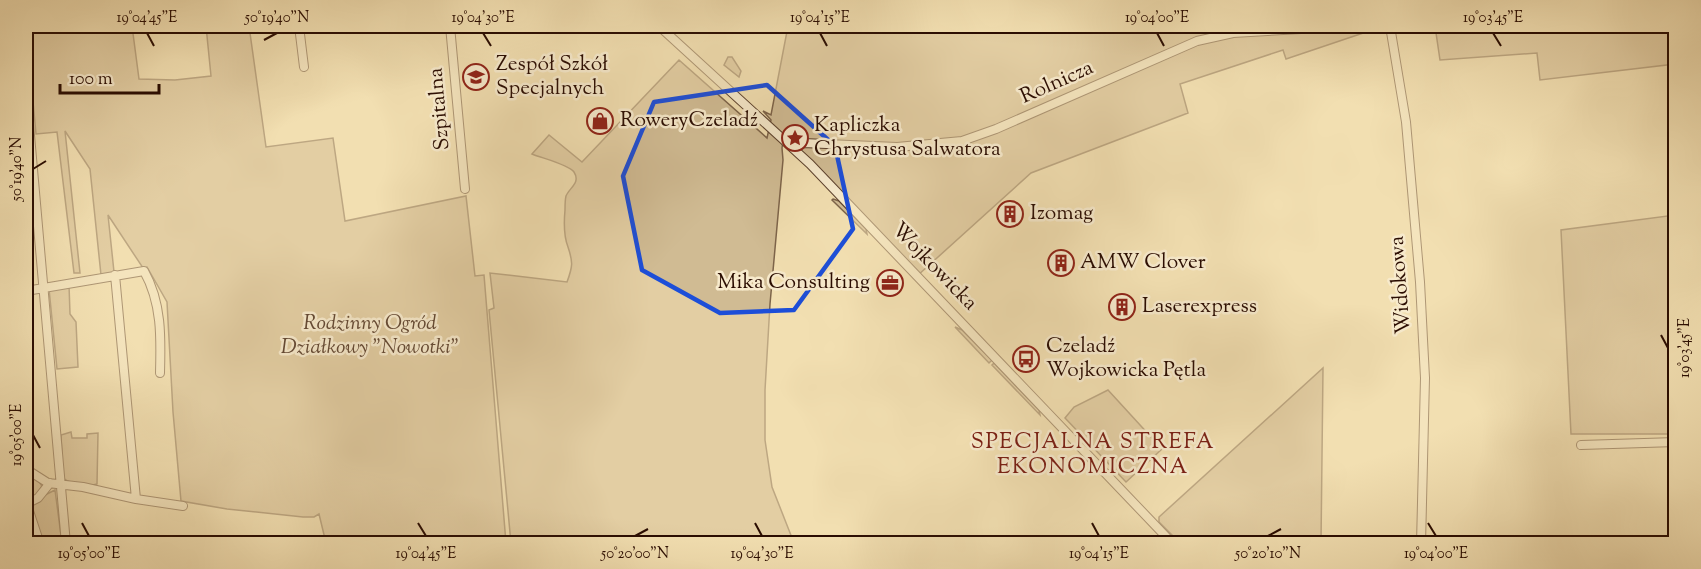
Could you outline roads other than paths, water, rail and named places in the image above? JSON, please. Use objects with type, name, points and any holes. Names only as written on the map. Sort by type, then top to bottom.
[{"type":"street","points":[[299,26],[304,67]]},
{"type":"street","name":"Szpitalna","points":[[450,26],[465,189]]},
{"type":"street","name":"Wojkowicka","points":[[659,26],[794,148],[1173,543]]},
{"type":"street","name":"Rolnicza","points":[[794,148],[803,143],[897,147],[962,141],[996,129],[1197,41],[1233,33],[1332,26]]},
{"type":"street","name":"Widokowa","points":[[1390,26],[1406,122],[1420,282],[1425,378],[1421,543]]},
{"type":"street","points":[[26,90],[66,543]]},
{"type":"street","points":[[26,291],[144,271],[153,287],[158,311],[161,339],[160,373]]},
{"type":"street","points":[[115,275],[136,499]]},
{"type":"street","points":[[1581,445],[1676,442]]},
{"type":"street","points":[[26,469],[50,483],[183,506]]},
{"type":"street","points":[[40,543],[26,503],[38,498],[50,483]]},
{"type":"place","name":"Zespół Szkół Specjalnych","points":[[476,77]]},
{"type":"place","name":"RoweryCzeladź","points":[[600,121]]},
{"type":"place","name":"Kapliczka Chrystusa Salwatora","points":[[795,138]]},
{"type":"place","name":"Izomag","points":[[1010,214]]},
{"type":"place","name":"AMW Clover","points":[[1061,263]]},
{"type":"place","name":"Mika Consulting","points":[[890,283]]},
{"type":"place","name":"Laserexpress","points":[[1122,307]]},
{"type":"place","name":"Czeladź Wojkowicka Pętla","points":[[1026,359]]},
{"type":"district","name":"SPECJALNA STREFA EKONOMICZNA","points":[[1093,456]]},
{"type":"park label","name":"Rodzinny Ogród Działkowy \"Nowotki\"","points":[[370,336]]}]
